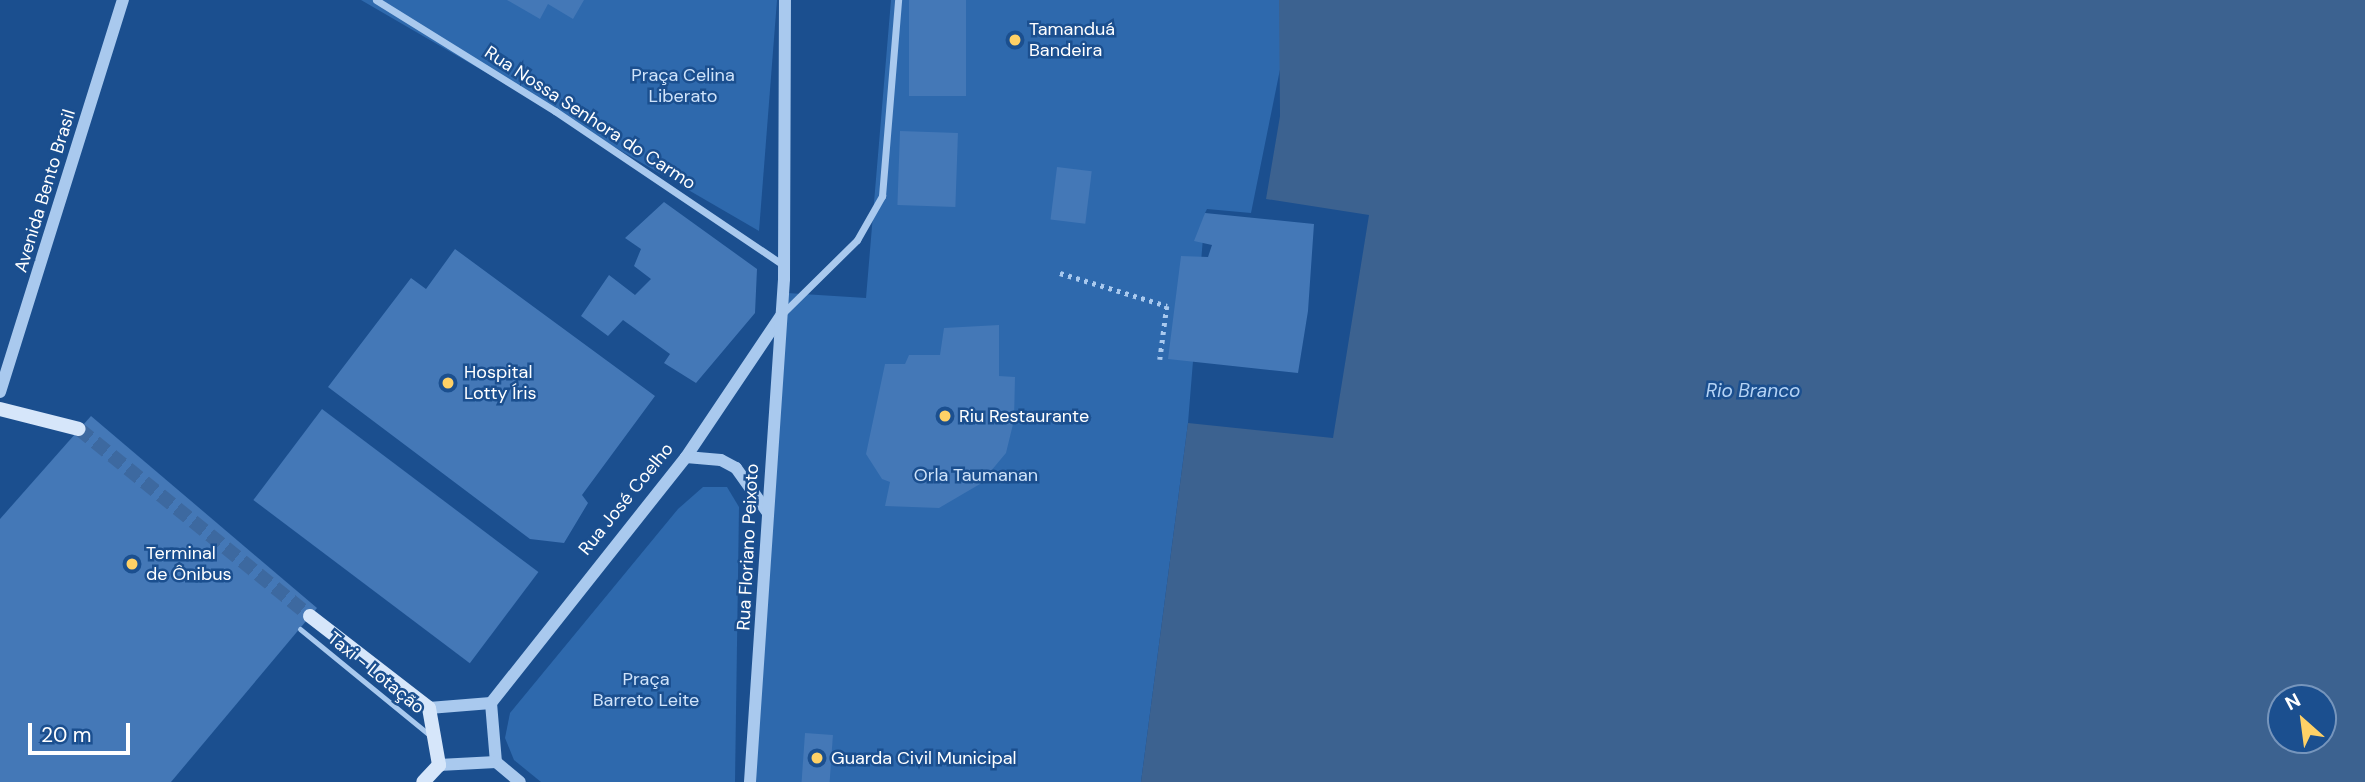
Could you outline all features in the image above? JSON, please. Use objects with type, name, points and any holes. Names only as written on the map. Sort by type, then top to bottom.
[{"type":"main road","points":[[0,409],[79,429]]},
{"type":"main road","points":[[310,616],[429,708],[439,765],[423,782]]},
{"type":"street","name":"Avenida Bento Brasil","points":[[0,392],[123,0]]},
{"type":"street","name":"Rua Nossa Senhora do Carmo","points":[[376,0],[555,111],[785,266]]},
{"type":"street","name":"Rua Floriano Peixoto","points":[[750,782],[785,266],[785,0]]},
{"type":"street","points":[[782,313],[857,240],[882,196],[898,0]]},
{"type":"street","name":"Rua José Coelho","points":[[491,703],[686,457],[782,313]]},
{"type":"street","points":[[686,457],[721,460],[736,468],[769,516]]},
{"type":"street","points":[[429,708],[491,703],[496,762]]},
{"type":"street","points":[[439,765],[496,762],[520,782]]},
{"type":"lane","name":"Taxi - Lotação","points":[[300,629],[434,738]]},
{"type":"path","points":[[1060,273],[1167,306],[1160,360]]},
{"type":"green space","name":"Praça Celina Liberato","points":[[361,0],[777,0],[759,231]]},
{"type":"green space","name":"Orla Taumanan","points":[[891,0],[1294,0],[1251,213],[1207,209],[1205,213],[1188,423],[1141,782],[752,782],[787,293],[866,298]]},
{"type":"green space","name":"Praça Barreto Leite","points":[[703,487],[727,487],[739,507],[735,782],[541,782],[514,760],[505,738],[510,713],[678,509]]},
{"type":"water","name":"Rio Branco","points":[[1279,0],[2365,0],[2365,782],[1141,782],[1188,423],[1333,438],[1369,215],[1266,199],[1280,116]]},
{"type":"building","points":[[507,0],[584,0],[573,19],[548,4],[540,19]]},
{"type":"building","points":[[909,0],[966,0],[966,96],[909,96]]},
{"type":"building","points":[[900,131],[958,133],[955,207],[897,205]]},
{"type":"building","points":[[1057,167],[1092,171],[1085,224],[1051,220]]},
{"type":"building","points":[[664,202],[757,269],[755,313],[696,383],[664,363],[670,354],[623,320],[608,336],[581,316],[609,275],[635,295],[651,279],[634,266],[641,249],[625,238]]},
{"type":"building","points":[[1205,213],[1314,224],[1308,311],[1298,373],[1168,359],[1181,256],[1208,257],[1212,245],[1194,241]]},
{"type":"building","points":[[455,249],[655,396],[582,495],[588,503],[564,543],[530,539],[328,387],[411,278],[426,289]]},
{"type":"building","name":"Riu Restaurante","points":[[999,325],[999,376],[1015,377],[1014,420],[1006,453],[980,484],[939,508],[885,506],[890,482],[882,479],[866,454],[885,364],[905,364],[909,355],[940,355],[944,328]]},
{"type":"building","points":[[322,409],[538,572],[470,663],[253,500]]},
{"type":"building","name":"Terminal de Ônibus","points":[[91,416],[317,608],[171,782],[0,782],[0,519]]},
{"type":"building","name":"Guarda Civil Municipal","points":[[805,733],[833,735],[830,782],[802,782]]},
{"type":"tunnel","points":[[79,429],[310,616]]},
{"type":"place","name":"Tamanduá Bandeira","points":[[1015,40]]},
{"type":"place","name":"Hospital Lotty Íris","points":[[448,383]]},
{"type":"place","name":"Riu Restaurante","points":[[945,416]]},
{"type":"place","name":"Terminal de Ônibus","points":[[132,564]]},
{"type":"place","name":"Guarda Civil Municipal","points":[[817,758]]}]
